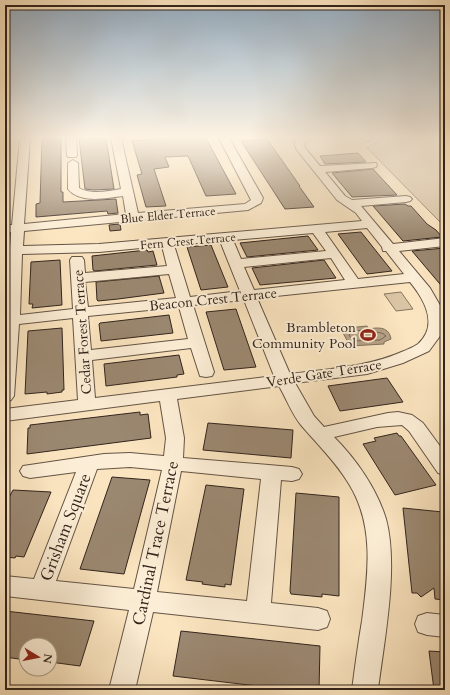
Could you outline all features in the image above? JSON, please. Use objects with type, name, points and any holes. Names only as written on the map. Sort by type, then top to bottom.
[{"type":"street","points":[[5,396],[6,364],[12,320],[10,251],[20,170]]},
{"type":"street","points":[[73,170],[74,189],[79,193],[90,194],[127,192]]},
{"type":"street","points":[[123,170],[133,218]]},
{"type":"street","name":"Blue Elder Terrace","points":[[12,229],[241,209],[257,201],[257,198],[242,170]]},
{"type":"street","name":"Verde Gate Terrace","points":[[5,415],[284,380],[382,366],[422,348],[432,336],[436,326],[439,307],[388,248],[358,210],[342,198],[319,170]]},
{"type":"street","points":[[350,204],[406,199]]},
{"type":"street","name":"Fern Crest Terrace","points":[[10,251],[83,249],[167,243],[370,224]]},
{"type":"street","points":[[317,229],[356,284]]},
{"type":"street","points":[[225,237],[284,380],[301,411],[338,453],[357,480],[368,500],[375,519],[378,536],[379,580],[365,690]]},
{"type":"street","points":[[388,248],[445,242]]},
{"type":"street","points":[[167,243],[206,372]]},
{"type":"street","points":[[236,264],[335,254]]},
{"type":"street","name":"Cedar Forest Terrace","points":[[77,260],[87,404]]},
{"type":"street","points":[[79,278],[175,269]]},
{"type":"street","name":"Beacon Crest Terrace","points":[[12,320],[185,303],[414,277]]},
{"type":"street","points":[[84,356],[196,342]]},
{"type":"street","name":"Cardinal Trace Terrace","points":[[122,690],[173,463],[175,438],[168,395]]},
{"type":"street","points":[[320,434],[386,420],[406,419],[412,422],[416,427],[445,468]]},
{"type":"street","name":"Grisham Square","points":[[30,470],[117,460],[173,463],[282,473],[258,612]]},
{"type":"street","name":"Grisham Square","points":[[41,590],[89,463]]},
{"type":"street","name":"Grisham Square","points":[[5,586],[143,602],[318,619]]},
{"type":"shaded area","points":[[389,170],[445,170],[445,227]]},
{"type":"shaded area","points":[[401,292],[413,309],[396,311],[384,294]]},
{"type":"water","name":"Brambleton Community Pool","points":[[367,326],[369,329],[380,328],[386,330],[391,339],[384,342],[384,344],[350,346],[342,331],[347,331],[347,328]]},
{"type":"building","points":[[41,170],[61,170],[61,192],[63,192],[63,202],[116,199],[118,213],[108,214],[107,211],[36,217],[36,204],[40,203]]},
{"type":"building","points":[[83,170],[111,170],[114,189],[85,189]]},
{"type":"building","points":[[141,170],[154,170],[166,206],[146,207],[137,175],[142,174]]},
{"type":"building","points":[[194,170],[223,170],[236,194],[206,196]]},
{"type":"building","points":[[260,170],[289,170],[314,207],[285,209]]},
{"type":"building","points":[[374,170],[397,195],[352,197],[332,173]]},
{"type":"building","points":[[405,204],[411,206],[427,224],[436,230],[442,237],[403,241],[373,206]]},
{"type":"building","points":[[120,224],[121,230],[110,231],[109,225]]},
{"type":"building","points":[[361,232],[392,271],[367,274],[338,234]]},
{"type":"building","points":[[308,236],[318,250],[247,257],[240,243]]},
{"type":"building","points":[[211,245],[228,287],[201,290],[187,247]]},
{"type":"building","points":[[445,248],[445,290],[412,251]]},
{"type":"building","points":[[147,250],[148,252],[153,251],[157,265],[93,270],[92,256]]},
{"type":"building","points":[[60,260],[62,305],[32,308],[33,304],[29,304],[31,262]]},
{"type":"building","points":[[324,260],[336,278],[260,285],[252,268]]},
{"type":"building","points":[[159,276],[164,293],[97,300],[96,282]]},
{"type":"building","points":[[236,309],[256,367],[224,370],[206,312]]},
{"type":"building","points":[[169,315],[173,333],[101,341],[100,323]]},
{"type":"building","points":[[62,328],[64,390],[62,390],[62,392],[47,394],[47,392],[25,394],[28,331]]},
{"type":"building","points":[[179,355],[184,374],[177,375],[177,377],[106,386],[104,364]]},
{"type":"building","points":[[387,378],[403,402],[340,411],[328,386]]},
{"type":"building","points":[[140,412],[140,415],[148,414],[151,438],[27,454],[28,428],[30,428],[30,425]]},
{"type":"building","points":[[208,423],[293,430],[291,458],[203,450]]},
{"type":"building","points":[[397,433],[401,436],[436,485],[395,495],[363,444],[376,441],[374,438]]},
{"type":"building","points":[[112,477],[150,480],[124,574],[80,569]]},
{"type":"building","points":[[206,485],[244,489],[231,585],[225,584],[225,587],[186,580]]},
{"type":"building","points":[[13,490],[51,492],[24,557],[16,556],[15,558],[5,557],[5,505]]},
{"type":"building","points":[[296,493],[339,497],[339,596],[322,594],[322,597],[291,594]]},
{"type":"building","points":[[403,508],[443,512],[445,522],[445,600],[435,599],[434,588],[421,597],[417,593],[412,593]]},
{"type":"building","points":[[5,611],[94,621],[80,666],[58,663],[58,637],[18,637],[18,659],[5,657]]},
{"type":"building","points":[[181,631],[320,646],[319,690],[291,690],[173,676]]},
{"type":"building","points":[[429,651],[445,652],[445,690],[434,690]]},
{"type":"place","name":"Brambleton Community Pool","points":[[368,335]]}]
